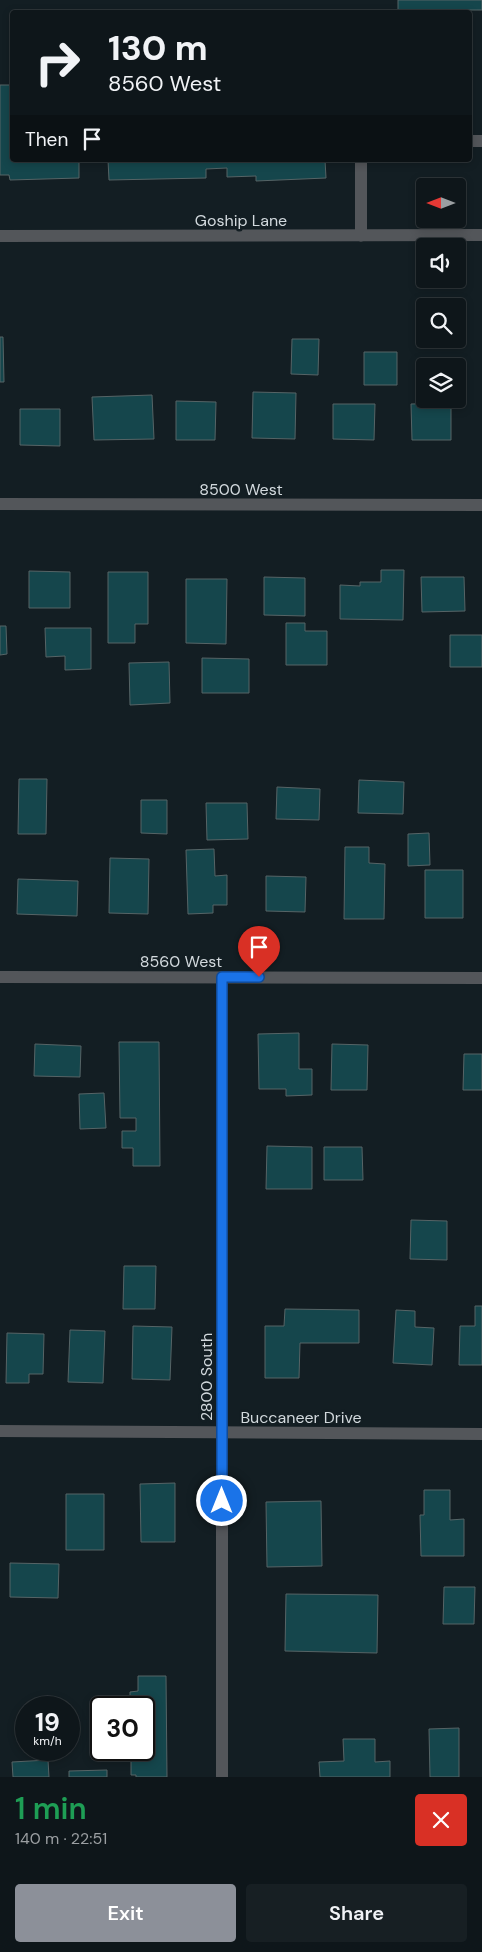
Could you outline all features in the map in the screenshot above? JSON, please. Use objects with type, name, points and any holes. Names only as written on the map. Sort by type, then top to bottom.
[{"type":"street","points":[[361,162],[361,236]]},
{"type":"street","name":"Goship Lane","points":[[0,236],[482,235]]},
{"type":"street","name":"8500 West","points":[[0,504],[482,505]]},
{"type":"street","name":"2800 South","points":[[222,977],[222,1777]]},
{"type":"street","name":"8560 West","points":[[0,978],[482,978]]},
{"type":"street","name":"Buccaneer Drive","points":[[0,1432],[482,1434]]},
{"type":"building","points":[[398,0],[482,0],[482,10],[398,10]]},
{"type":"building","points":[[0,85],[10,85],[10,162],[79,162],[79,178],[10,180],[9,175],[0,175]]},
{"type":"building","points":[[108,162],[325,162],[326,178],[256,181],[256,176],[227,177],[227,168],[206,169],[206,178],[109,180]]},
{"type":"building","points":[[0,337],[3,337],[4,382],[0,382]]},
{"type":"building","points":[[292,339],[319,339],[318,375],[291,374]]},
{"type":"building","points":[[364,352],[397,352],[397,385],[364,385]]},
{"type":"building","points":[[253,392],[296,393],[295,439],[252,438]]},
{"type":"building","points":[[152,395],[154,439],[94,440],[92,397]]},
{"type":"building","points":[[176,401],[216,402],[215,440],[176,440]]},
{"type":"building","points":[[333,404],[375,404],[374,440],[333,439]]},
{"type":"building","points":[[411,404],[416,404],[416,408],[451,408],[451,440],[412,440]]},
{"type":"building","points":[[20,409],[60,409],[60,446],[20,445]]},
{"type":"building","points":[[381,570],[404,570],[403,620],[340,619],[340,585],[360,586],[360,582],[381,582]]},
{"type":"building","points":[[29,571],[70,572],[70,608],[29,608]]},
{"type":"building","points":[[108,572],[148,572],[148,624],[135,624],[135,643],[108,643]]},
{"type":"building","points":[[264,577],[305,578],[305,616],[264,615]]},
{"type":"building","points":[[421,577],[464,577],[465,611],[422,612]]},
{"type":"building","points":[[186,579],[227,579],[226,644],[186,643]]},
{"type":"building","points":[[286,623],[305,623],[305,631],[327,631],[327,665],[286,665]]},
{"type":"building","points":[[0,626],[6,626],[7,654],[0,655]]},
{"type":"building","points":[[45,628],[91,628],[91,669],[65,670],[65,656],[46,657]]},
{"type":"building","points":[[450,635],[482,635],[482,667],[450,667]]},
{"type":"building","points":[[202,658],[249,659],[249,693],[202,693]]},
{"type":"building","points":[[169,662],[170,703],[130,705],[129,663]]},
{"type":"building","points":[[19,779],[47,779],[46,834],[18,834]]},
{"type":"building","points":[[359,780],[404,782],[403,814],[358,813]]},
{"type":"building","points":[[277,787],[320,789],[319,820],[276,819]]},
{"type":"building","points":[[141,800],[167,800],[167,834],[141,833]]},
{"type":"building","points":[[206,803],[247,803],[248,839],[207,840]]},
{"type":"building","points":[[429,833],[430,865],[408,866],[408,834]]},
{"type":"building","points":[[345,847],[369,847],[369,863],[385,864],[384,919],[344,919]]},
{"type":"building","points":[[214,849],[215,876],[227,875],[227,905],[213,905],[213,913],[188,914],[186,850]]},
{"type":"building","points":[[110,858],[149,859],[148,914],[109,913]]},
{"type":"building","points":[[425,870],[463,870],[463,918],[425,918]]},
{"type":"building","points":[[266,876],[306,877],[305,912],[266,911]]},
{"type":"building","points":[[18,879],[78,881],[77,916],[17,914]]},
{"type":"building","points":[[299,1033],[299,1069],[312,1069],[312,1095],[286,1096],[286,1089],[259,1089],[258,1034]]},
{"type":"building","points":[[119,1042],[159,1042],[160,1166],[133,1166],[133,1148],[122,1148],[122,1131],[136,1131],[136,1118],[120,1118]]},
{"type":"building","points":[[35,1044],[81,1046],[80,1077],[34,1076]]},
{"type":"building","points":[[332,1044],[368,1045],[367,1090],[331,1090]]},
{"type":"building","points":[[464,1054],[482,1054],[482,1090],[463,1090]]},
{"type":"building","points":[[104,1093],[106,1128],[80,1129],[79,1094]]},
{"type":"building","points":[[267,1146],[312,1147],[312,1189],[266,1189]]},
{"type":"building","points":[[324,1147],[362,1147],[363,1180],[324,1180]]},
{"type":"building","points":[[411,1220],[447,1221],[447,1260],[410,1259]]},
{"type":"building","points":[[124,1266],[156,1266],[155,1309],[123,1309]]},
{"type":"building","points":[[475,1306],[482,1306],[482,1365],[459,1365],[460,1326],[475,1326]]},
{"type":"building","points":[[285,1309],[359,1310],[359,1343],[300,1343],[299,1378],[265,1378],[265,1326],[284,1326]]},
{"type":"building","points":[[396,1310],[415,1311],[415,1327],[434,1328],[432,1365],[393,1363]]},
{"type":"building","points":[[133,1326],[172,1327],[170,1380],[132,1379]]},
{"type":"building","points":[[70,1330],[105,1331],[103,1383],[68,1382]]},
{"type":"building","points":[[7,1333],[44,1334],[43,1374],[29,1374],[29,1383],[6,1383]]},
{"type":"building","points":[[175,1483],[175,1542],[141,1542],[140,1484]]},
{"type":"building","points":[[424,1490],[450,1490],[450,1520],[464,1519],[464,1556],[421,1556],[420,1515],[424,1515]]},
{"type":"building","points":[[66,1494],[104,1494],[104,1550],[66,1550]]},
{"type":"building","points":[[321,1501],[322,1566],[267,1567],[266,1502]]},
{"type":"building","points":[[10,1563],[59,1564],[58,1598],[10,1597]]},
{"type":"building","points":[[444,1587],[475,1587],[474,1624],[443,1624]]},
{"type":"building","points":[[286,1594],[378,1595],[377,1653],[285,1651]]},
{"type":"building","points":[[138,1676],[166,1676],[167,1777],[136,1777],[136,1775],[131,1775],[131,1761],[155,1761],[155,1696],[130,1696],[130,1692],[138,1691]]},
{"type":"building","points":[[459,1728],[459,1777],[430,1777],[429,1729]]},
{"type":"building","points":[[343,1739],[375,1739],[375,1762],[390,1761],[390,1777],[320,1777],[319,1762],[344,1761]]},
{"type":"building","points":[[48,1761],[49,1777],[13,1777],[12,1762]]},
{"type":"building","points":[[107,1770],[107,1777],[69,1777],[69,1771]]},
{"type":"route","points":[[222,1501],[222,977],[259,977]]}]
